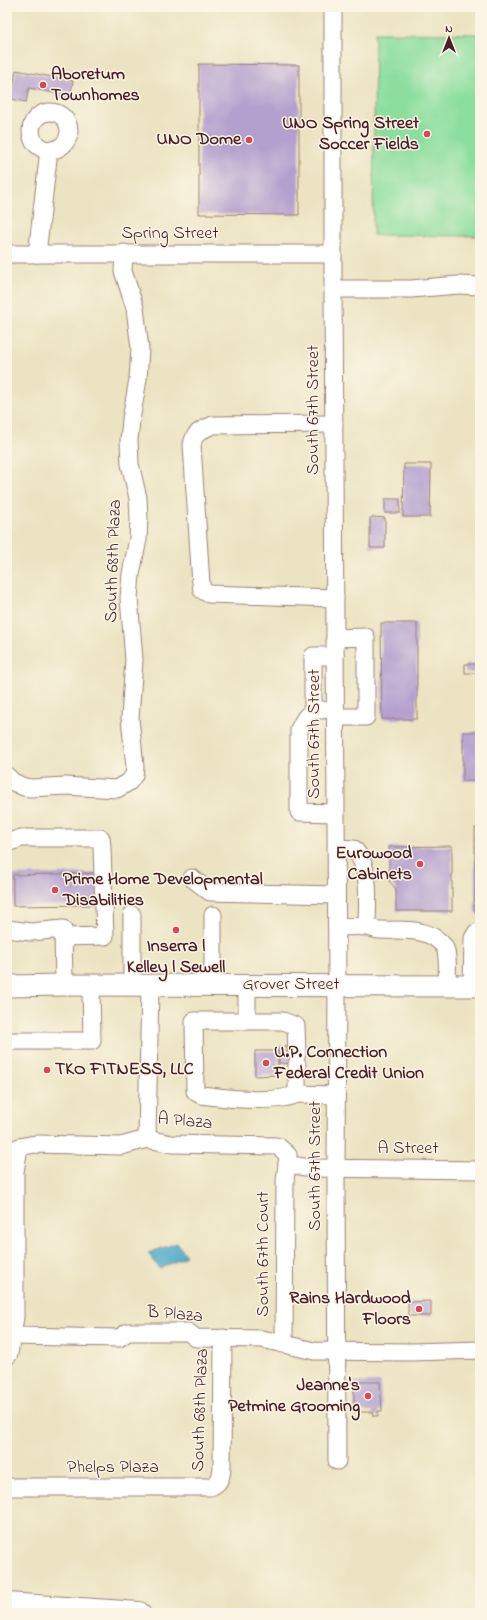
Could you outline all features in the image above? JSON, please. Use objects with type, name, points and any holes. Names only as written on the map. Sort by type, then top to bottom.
[{"type":"highway","points":[[7,1604],[139,1613]]},
{"type":"main road","name":"Grover Street","points":[[7,986],[476,986]]},
{"type":"street","name":"South 67th Street","points":[[333,7],[337,986],[337,1461]]},
{"type":"street","points":[[36,254],[49,150]]},
{"type":"street","name":"South 68th Plaza","points":[[7,776],[13,782],[24,787],[65,786],[117,789],[129,782],[134,775],[135,767],[130,718],[134,660],[129,598],[131,574],[138,539],[139,518],[138,498],[130,464],[129,440],[138,379],[140,349],[135,308],[123,271],[124,253]]},
{"type":"street","name":"Spring Street","points":[[7,254],[333,254]]},
{"type":"street","points":[[333,289],[411,289],[458,285],[480,286]]},
{"type":"street","points":[[334,424],[213,425],[196,432],[192,445],[202,590],[209,594],[335,598]]},
{"type":"street","points":[[313,710],[366,717],[366,637],[335,638]]},
{"type":"street","points":[[335,656],[313,656],[313,710],[305,718],[299,730],[299,812],[336,813]]},
{"type":"street","points":[[7,843],[21,838],[101,838],[105,936],[63,937]]},
{"type":"street","points":[[336,848],[354,849],[364,865],[367,899],[367,927]]},
{"type":"street","points":[[192,878],[210,892],[336,895]]},
{"type":"street","points":[[213,914],[213,985]]},
{"type":"street","points":[[132,915],[141,985],[147,1139]]},
{"type":"street","points":[[336,927],[367,927],[378,930],[406,930],[420,932],[444,946],[446,952],[447,986]]},
{"type":"street","points":[[7,929],[31,932],[63,929],[64,985]]},
{"type":"street","points":[[476,986],[473,938],[480,931]]},
{"type":"street","points":[[7,1041],[92,1041],[91,985]]},
{"type":"street","points":[[248,985],[248,1021]]},
{"type":"street","points":[[297,1094],[296,1026],[284,1021],[194,1021],[195,1091],[197,1094],[240,1099],[285,1098],[297,1094],[336,1094]]},
{"type":"street","name":"A Plaza","points":[[12,1336],[15,1317],[16,1172],[18,1147],[35,1144],[121,1146],[147,1139],[172,1144],[275,1146],[279,1147],[288,1155],[287,1164]]},
{"type":"street","points":[[287,1164],[310,1168],[336,1169]]},
{"type":"street","name":"South 67th Court","points":[[284,1344],[284,1181],[287,1164]]},
{"type":"street","name":"A Street","points":[[336,1169],[480,1170]]},
{"type":"street","name":"B Plaza","points":[[12,1336],[119,1338],[128,1332],[188,1332],[196,1338],[262,1339],[314,1351],[411,1352],[480,1350]]},
{"type":"street","points":[[7,1356],[12,1336]]},
{"type":"street","name":"South 68th Plaza","points":[[217,1483],[222,1474],[223,1338]]},
{"type":"street","name":"Phelps Plaza","points":[[7,1487],[210,1487],[217,1483]]},
{"type":"green space","name":"UNO Spring Street Soccer Fields","points":[[375,33],[480,34],[480,236],[373,235]]},
{"type":"water","points":[[177,1243],[186,1256],[160,1269],[148,1253]]},
{"type":"building","name":"UNO Dome","points":[[199,64],[299,65],[299,215],[199,214]]},
{"type":"building","name":"Aboretum Townhomes","points":[[16,70],[73,81],[70,98],[56,96],[56,93],[29,88],[26,102],[11,99]]},
{"type":"building","points":[[404,464],[431,464],[430,517],[403,517]]},
{"type":"building","points":[[385,499],[400,499],[400,513],[385,513]]},
{"type":"building","points":[[370,518],[385,518],[385,548],[370,548]]},
{"type":"building","points":[[381,623],[417,623],[417,719],[382,719]]},
{"type":"building","points":[[465,664],[480,664],[480,673],[465,673]]},
{"type":"building","points":[[463,732],[480,732],[480,781],[463,781]]},
{"type":"building","points":[[475,828],[480,828],[480,913],[475,913]]},
{"type":"building","name":"Eurowood Cabinets","points":[[452,846],[452,911],[396,911],[396,889],[389,881],[389,847]]},
{"type":"building","name":"Prime Home Developmental Disabilities","points":[[98,873],[98,905],[13,906],[13,875]]},
{"type":"building","points":[[287,1046],[287,1054],[301,1054],[301,1064],[279,1063],[279,1047]]},
{"type":"building","name":"U.P. Connection Federal Credit Union","points":[[255,1051],[278,1051],[278,1075],[255,1076]]},
{"type":"building","name":"Rains Hardwood Floors","points":[[431,1301],[431,1316],[408,1316],[408,1302]]},
{"type":"building","name":"Jeanne's Petmine Grooming","points":[[354,1382],[380,1382],[382,1411],[378,1411],[378,1416],[373,1416],[372,1412],[354,1412]]},
{"type":"place","name":"Aboretum Townhomes","points":[[43,85]]},
{"type":"place","name":"UNO Spring Street Soccer Fields","points":[[427,134]]},
{"type":"place","name":"UNO Dome","points":[[249,140]]},
{"type":"place","name":"Eurowood Cabinets","points":[[420,864]]},
{"type":"place","name":"Prime Home Developmental Disabilities","points":[[55,890]]},
{"type":"place","name":"Inserra l Kelley l Sewell","points":[[176,930]]},
{"type":"place","name":"U.P. Connection Federal Credit Union","points":[[266,1063]]},
{"type":"place","name":"TKO FITNESS, LLC","points":[[47,1070]]},
{"type":"place","name":"Rains Hardwood Floors","points":[[419,1309]]},
{"type":"place","name":"Jeanne's Petmine Grooming","points":[[368,1396]]}]
